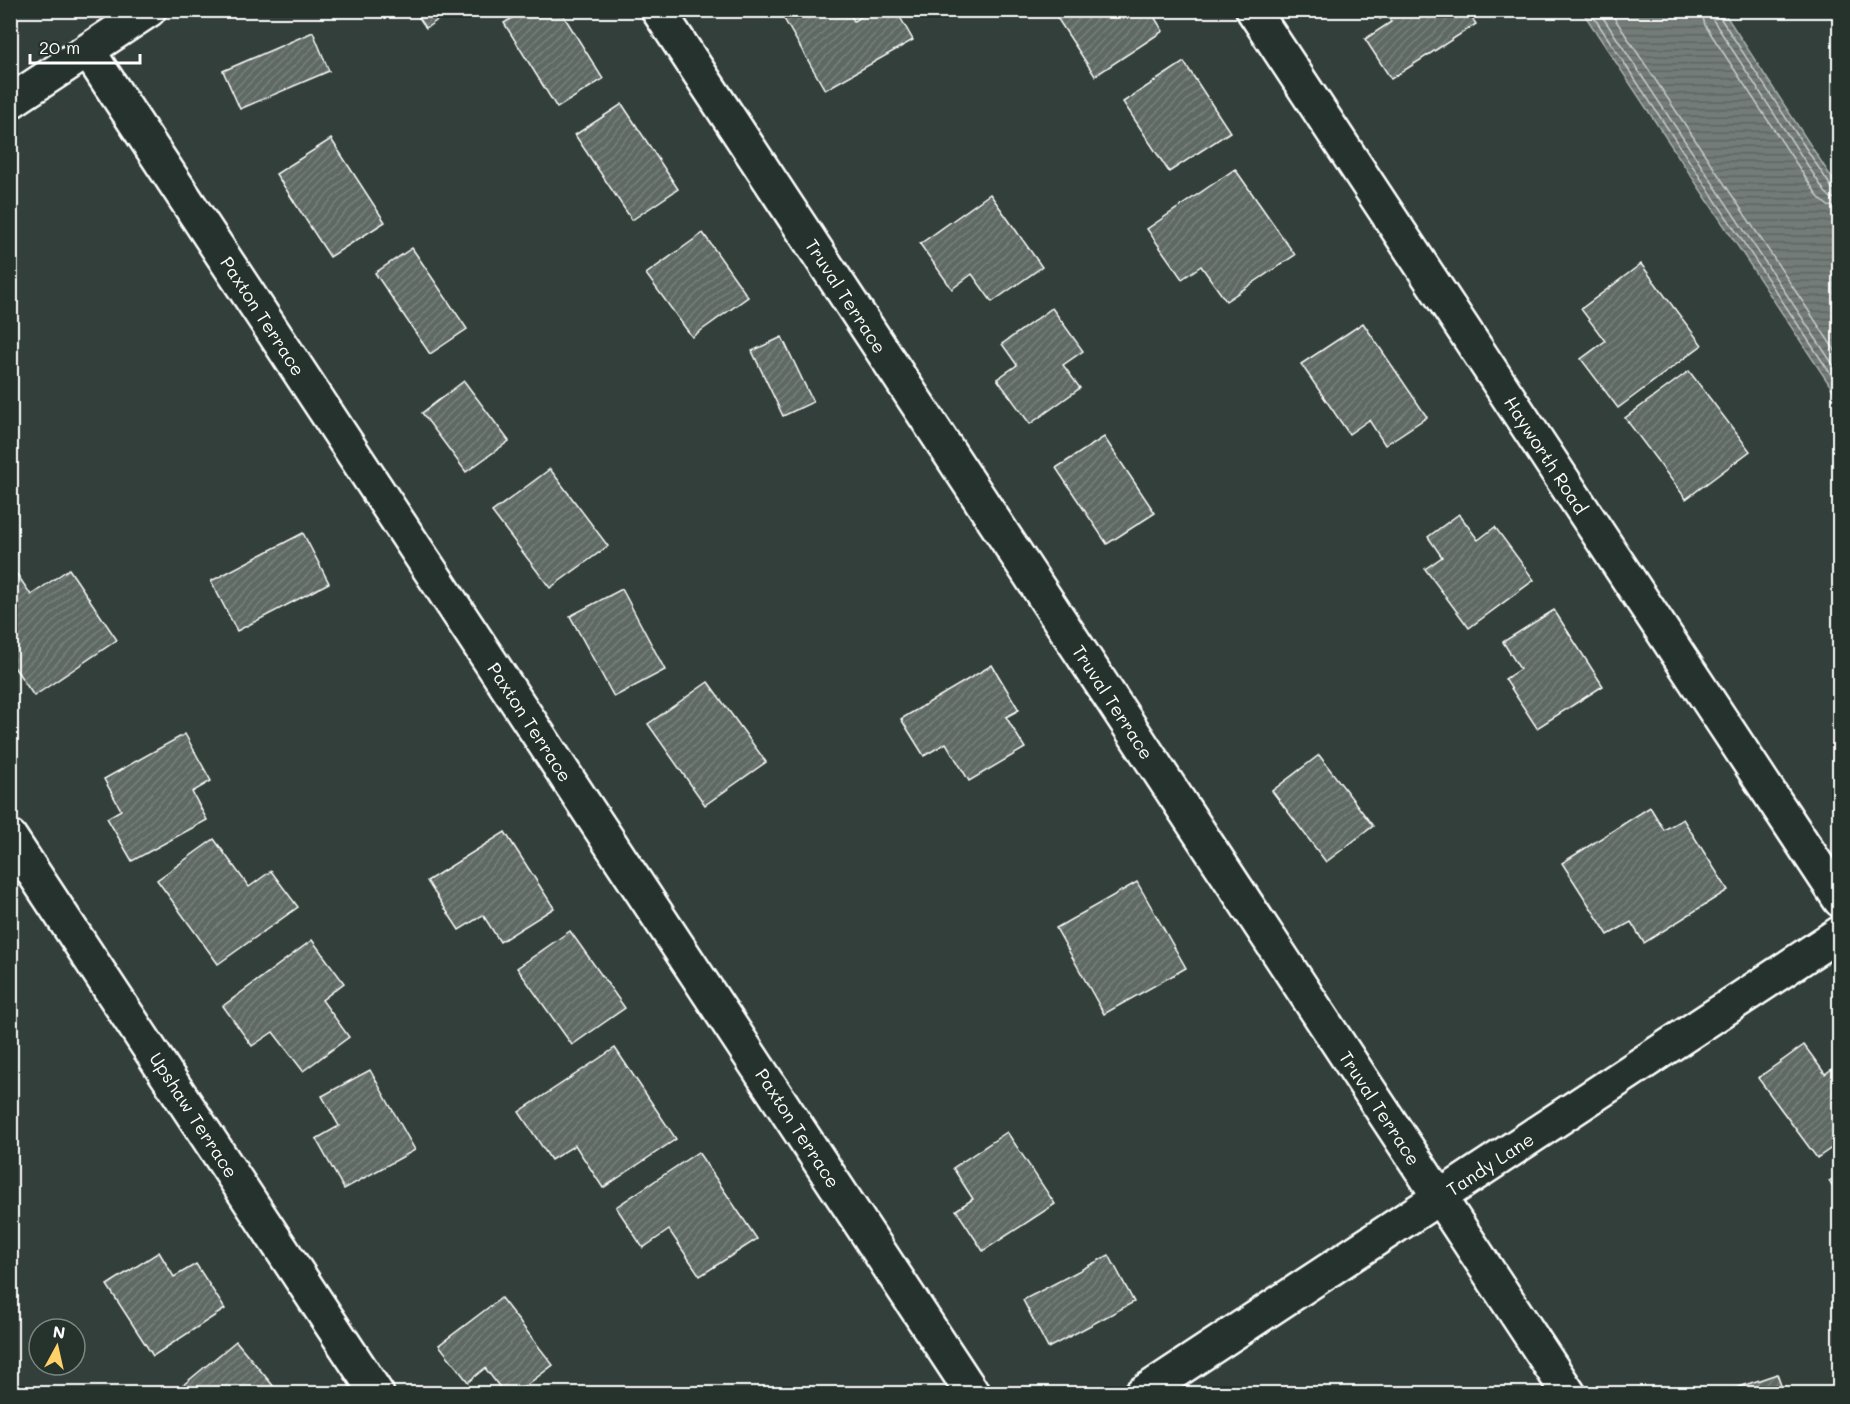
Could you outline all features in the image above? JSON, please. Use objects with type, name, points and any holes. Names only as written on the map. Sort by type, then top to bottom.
[{"type":"street","points":[[10,102],[149,10]]},
{"type":"street","name":"Truval Terrace","points":[[658,10],[1569,1394]]},
{"type":"street","name":"Hayworth Road","points":[[1253,10],[1839,900]]},
{"type":"street","name":"Paxton Terrace","points":[[88,51],[973,1394]]},
{"type":"street","name":"Upshaw Terrace","points":[[10,837],[377,1394]]},
{"type":"street","name":"Tandy Lane","points":[[1141,1394],[1839,933]]},
{"type":"water","points":[[1582,11],[1723,11],[1839,189],[1839,399]]},
{"type":"building","points":[[414,10],[452,10],[426,28]]},
{"type":"building","points":[[525,10],[560,10],[603,79],[557,108],[504,23]]},
{"type":"building","points":[[779,10],[848,10],[854,21],[872,10],[896,10],[913,40],[825,90]]},
{"type":"building","points":[[1052,10],[1121,10],[1124,15],[1131,10],[1150,10],[1163,31],[1095,76]]},
{"type":"building","points":[[1374,10],[1467,10],[1476,24],[1391,79],[1365,39],[1391,22],[1387,15],[1380,19]]},
{"type":"building","points":[[313,32],[329,71],[240,109],[223,71]]},
{"type":"building","points":[[1184,62],[1230,132],[1169,172],[1123,102]]},
{"type":"building","points":[[622,104],[678,189],[632,220],[575,135]]},
{"type":"building","points":[[331,139],[385,222],[330,257],[276,174]]},
{"type":"building","points":[[1235,169],[1295,255],[1226,301],[1201,266],[1182,279],[1147,229]]},
{"type":"building","points":[[990,194],[1042,267],[992,302],[972,274],[952,289],[920,244]]},
{"type":"building","points":[[703,233],[748,297],[692,337],[646,274]]},
{"type":"building","points":[[412,248],[467,329],[430,354],[375,273]]},
{"type":"building","points":[[1641,264],[1702,345],[1618,408],[1581,359],[1605,341],[1581,309]]},
{"type":"building","points":[[1052,308],[1083,351],[1063,365],[1080,388],[1030,424],[997,379],[1017,365],[1002,344]]},
{"type":"building","points":[[1363,323],[1427,417],[1385,445],[1369,420],[1349,434],[1301,364]]},
{"type":"building","points":[[782,337],[813,402],[783,416],[752,351]]},
{"type":"building","points":[[1689,371],[1750,451],[1686,499],[1625,418]]},
{"type":"building","points":[[464,381],[509,441],[466,472],[422,413]]},
{"type":"building","points":[[1104,437],[1155,513],[1107,544],[1056,468]]},
{"type":"building","points":[[550,469],[608,546],[550,588],[492,512]]},
{"type":"building","points":[[1459,514],[1478,540],[1495,527],[1534,580],[1469,628],[1425,569],[1442,557],[1428,537]]},
{"type":"building","points":[[303,533],[329,583],[237,631],[211,581]]},
{"type":"building","points":[[69,569],[117,640],[34,696],[10,661],[10,578],[17,574],[31,595]]},
{"type":"building","points":[[622,589],[665,670],[614,697],[570,616]]},
{"type":"building","points":[[1554,610],[1603,686],[1537,728],[1505,679],[1520,669],[1503,642]]},
{"type":"building","points":[[992,665],[1019,710],[1006,717],[1025,748],[969,781],[946,743],[924,756],[901,719]]},
{"type":"building","points":[[708,682],[766,762],[705,805],[648,724]]},
{"type":"building","points":[[185,734],[211,781],[192,792],[207,820],[132,861],[107,818],[121,810],[104,779]]},
{"type":"building","points":[[1319,755],[1373,826],[1326,862],[1272,791]]},
{"type":"building","points":[[1650,807],[1664,830],[1683,819],[1728,890],[1644,943],[1631,922],[1608,935],[1562,863]]},
{"type":"building","points":[[505,832],[554,908],[500,942],[483,915],[459,930],[427,881]]},
{"type":"building","points":[[214,839],[249,887],[271,871],[298,907],[218,964],[157,880]]},
{"type":"building","points":[[1137,882],[1186,968],[1104,1014],[1056,928]]},
{"type":"building","points":[[570,931],[625,1008],[572,1045],[517,968]]},
{"type":"building","points":[[312,940],[344,983],[322,1000],[349,1037],[303,1071],[273,1032],[252,1046],[223,1006]]},
{"type":"building","points":[[1804,1045],[1825,1074],[1840,1063],[1840,1142],[1817,1158],[1758,1078]]},
{"type":"building","points":[[615,1048],[676,1139],[603,1188],[575,1145],[551,1160],[519,1112]]},
{"type":"building","points":[[370,1070],[415,1150],[344,1189],[316,1139],[339,1126],[322,1096]]},
{"type":"building","points":[[1007,1132],[1055,1204],[983,1251],[956,1210],[973,1199],[953,1168]]},
{"type":"building","points":[[698,1152],[757,1239],[700,1276],[669,1230],[643,1248],[616,1207]]},
{"type":"building","points":[[1840,1175],[1840,1199],[1829,1181]]},
{"type":"building","points":[[159,1252],[174,1277],[196,1264],[225,1309],[153,1356],[107,1285]]},
{"type":"building","points":[[1109,1255],[1134,1302],[1048,1348],[1023,1300]]},
{"type":"building","points":[[501,1298],[553,1365],[515,1394],[505,1394],[485,1368],[468,1382],[439,1345]]},
{"type":"building","points":[[236,1341],[280,1394],[179,1394],[176,1391]]},
{"type":"building","points":[[1777,1374],[1784,1394],[1719,1394]]}]
